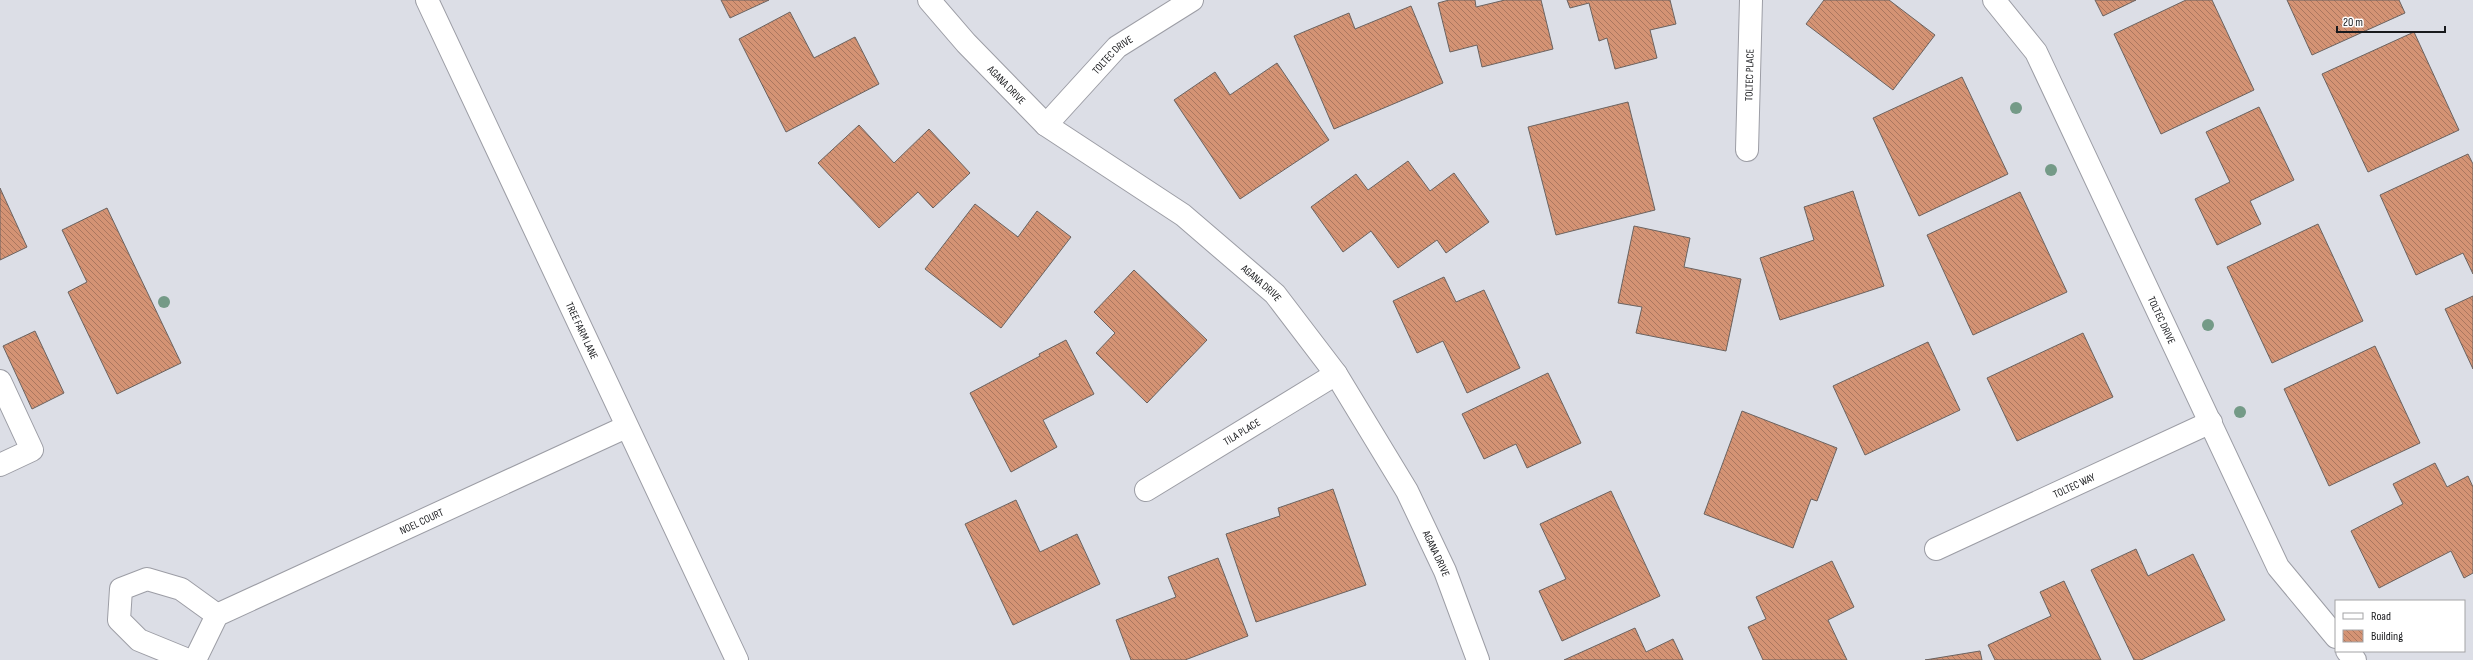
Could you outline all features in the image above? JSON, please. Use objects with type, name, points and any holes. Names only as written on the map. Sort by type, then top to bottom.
[{"type":"street","name":"TREE FARM LANE","points":[[427,0],[626,427],[737,660]]},
{"type":"street","name":"AGANA DRIVE","points":[[929,0],[966,43],[1046,125],[1183,215],[1275,294],[1336,374],[1407,491],[1445,571],[1478,660]]},
{"type":"street","name":"TOLTEC DRIVE","points":[[1046,125],[1116,47],[1192,0]]},
{"type":"street","name":"TOLTEC PLACE","points":[[1747,150],[1751,0]]},
{"type":"street","name":"TOLTEC DRIVE","points":[[1994,0],[2036,52],[2278,567],[2335,636]]},
{"type":"street","name":"TILA PLACE","points":[[1146,490],[1336,374]]},
{"type":"street","points":[[0,381],[32,450],[0,465]]},
{"type":"street","name":"TOLTEC WAY","points":[[1936,549],[2211,422]]},
{"type":"street","name":"NOEL COURT","points":[[217,615],[626,427]]},
{"type":"street","points":[[188,660],[138,640],[119,620],[121,590],[147,579],[181,589],[217,615],[195,660]]},
{"type":"street","points":[[2348,652],[2355,660]]},
{"type":"building","points":[[721,0],[769,0],[730,18]]},
{"type":"building","points":[[1449,0],[1475,0],[1476,7],[1505,0],[1541,0],[1553,49],[1482,67],[1477,45],[1450,52],[1438,3]]},
{"type":"building","points":[[1567,0],[1670,0],[1676,24],[1650,30],[1657,58],[1615,69],[1607,38],[1599,41],[1589,3],[1570,8]]},
{"type":"building","points":[[1824,0],[1889,0],[1935,35],[1893,90],[1806,24]]},
{"type":"building","points":[[2095,0],[2136,0],[2103,16]]},
{"type":"building","points":[[2186,0],[2212,0],[2254,90],[2161,134],[2114,34]]},
{"type":"building","points":[[2287,0],[2399,0],[2405,13],[2312,55]]},
{"type":"building","points":[[1411,6],[1443,83],[1334,129],[1294,36],[1349,13],[1355,29]]},
{"type":"building","points":[[790,12],[814,58],[855,37],[879,84],[786,132],[739,39]]},
{"type":"building","points":[[2414,32],[2459,130],[2368,172],[2322,74]]},
{"type":"building","points":[[1277,63],[1329,140],[1240,199],[1174,100],[1215,72],[1230,95]]},
{"type":"building","points":[[1962,77],[2008,174],[1919,216],[1873,118]]},
{"type":"building","points":[[1628,102],[1655,210],[1556,235],[1528,127]]},
{"type":"building","points":[[2259,107],[2294,180],[2250,201],[2261,224],[2217,245],[2195,199],[2230,182],[2206,132]]},
{"type":"building","points":[[859,125],[894,163],[929,129],[970,173],[933,208],[918,192],[879,228],[818,163]]},
{"type":"building","points":[[2468,154],[2473,164],[2473,274],[2463,253],[2416,275],[2380,195]]},
{"type":"building","points":[[1408,161],[1430,191],[1454,173],[1489,222],[1446,253],[1437,240],[1398,268],[1371,231],[1343,252],[1311,207],[1356,174],[1368,190]]},
{"type":"building","points":[[0,188],[27,247],[0,260]]},
{"type":"building","points":[[1853,191],[1884,286],[1780,320],[1760,258],[1814,240],[1804,207]]},
{"type":"building","points":[[2020,192],[2067,292],[1973,335],[1927,235]]},
{"type":"building","points":[[975,204],[1018,237],[1037,211],[1071,237],[1001,328],[925,269]]},
{"type":"building","points":[[107,208],[181,363],[117,394],[68,292],[87,282],[62,230]]},
{"type":"building","points":[[2318,224],[2363,321],[2272,363],[2227,267]]},
{"type":"building","points":[[1634,226],[1690,238],[1684,267],[1741,279],[1726,351],[1636,333],[1642,307],[1618,303]]},
{"type":"building","points":[[1134,270],[1207,340],[1147,403],[1096,353],[1115,333],[1094,312]]},
{"type":"building","points":[[1444,277],[1456,302],[1484,290],[1520,368],[1467,393],[1443,341],[1417,353],[1393,301]]},
{"type":"building","points":[[2473,296],[2473,369],[2445,309]]},
{"type":"building","points":[[35,331],[64,393],[32,409],[3,346]]},
{"type":"building","points":[[2083,333],[2113,397],[2017,441],[1987,378]]},
{"type":"building","points":[[1066,340],[1094,394],[1043,420],[1057,447],[1011,472],[970,393],[1040,356],[1039,354]]},
{"type":"building","points":[[1928,342],[1960,410],[1865,455],[1833,386]]},
{"type":"building","points":[[2375,346],[2420,443],[2329,486],[2284,389]]},
{"type":"building","points":[[1548,373],[1581,443],[1527,468],[1516,444],[1484,459],[1462,414]]},
{"type":"building","points":[[1742,411],[1837,448],[1817,501],[1811,499],[1793,548],[1704,514]]},
{"type":"building","points":[[2435,463],[2447,487],[2468,476],[2473,487],[2473,573],[2464,578],[2451,551],[2379,588],[2351,531],[2403,504],[2393,484]]},
{"type":"building","points":[[1333,489],[1366,585],[1256,622],[1226,534],[1280,516],[1278,508]]},
{"type":"building","points":[[1611,491],[1660,596],[1562,641],[1539,591],[1566,579],[1540,524]]},
{"type":"building","points":[[1016,500],[1040,552],[1077,534],[1100,584],[1013,625],[965,524]]},
{"type":"building","points":[[2136,549],[2148,576],[2193,554],[2225,620],[2141,660],[2134,660],[2091,570]]},
{"type":"building","points":[[1218,558],[1248,636],[1185,660],[1131,660],[1116,620],[1176,597],[1168,577]]},
{"type":"building","points":[[1832,561],[1854,607],[1828,620],[1847,660],[1763,660],[1748,627],[1766,619],[1756,597]]},
{"type":"building","points":[[2064,581],[2101,660],[1995,660],[1988,645],[2051,616],[2040,592]]},
{"type":"building","points":[[1635,628],[1646,652],[1673,639],[1683,660],[1564,660]]},
{"type":"building","points":[[1980,651],[1982,660],[1925,660]]}]
